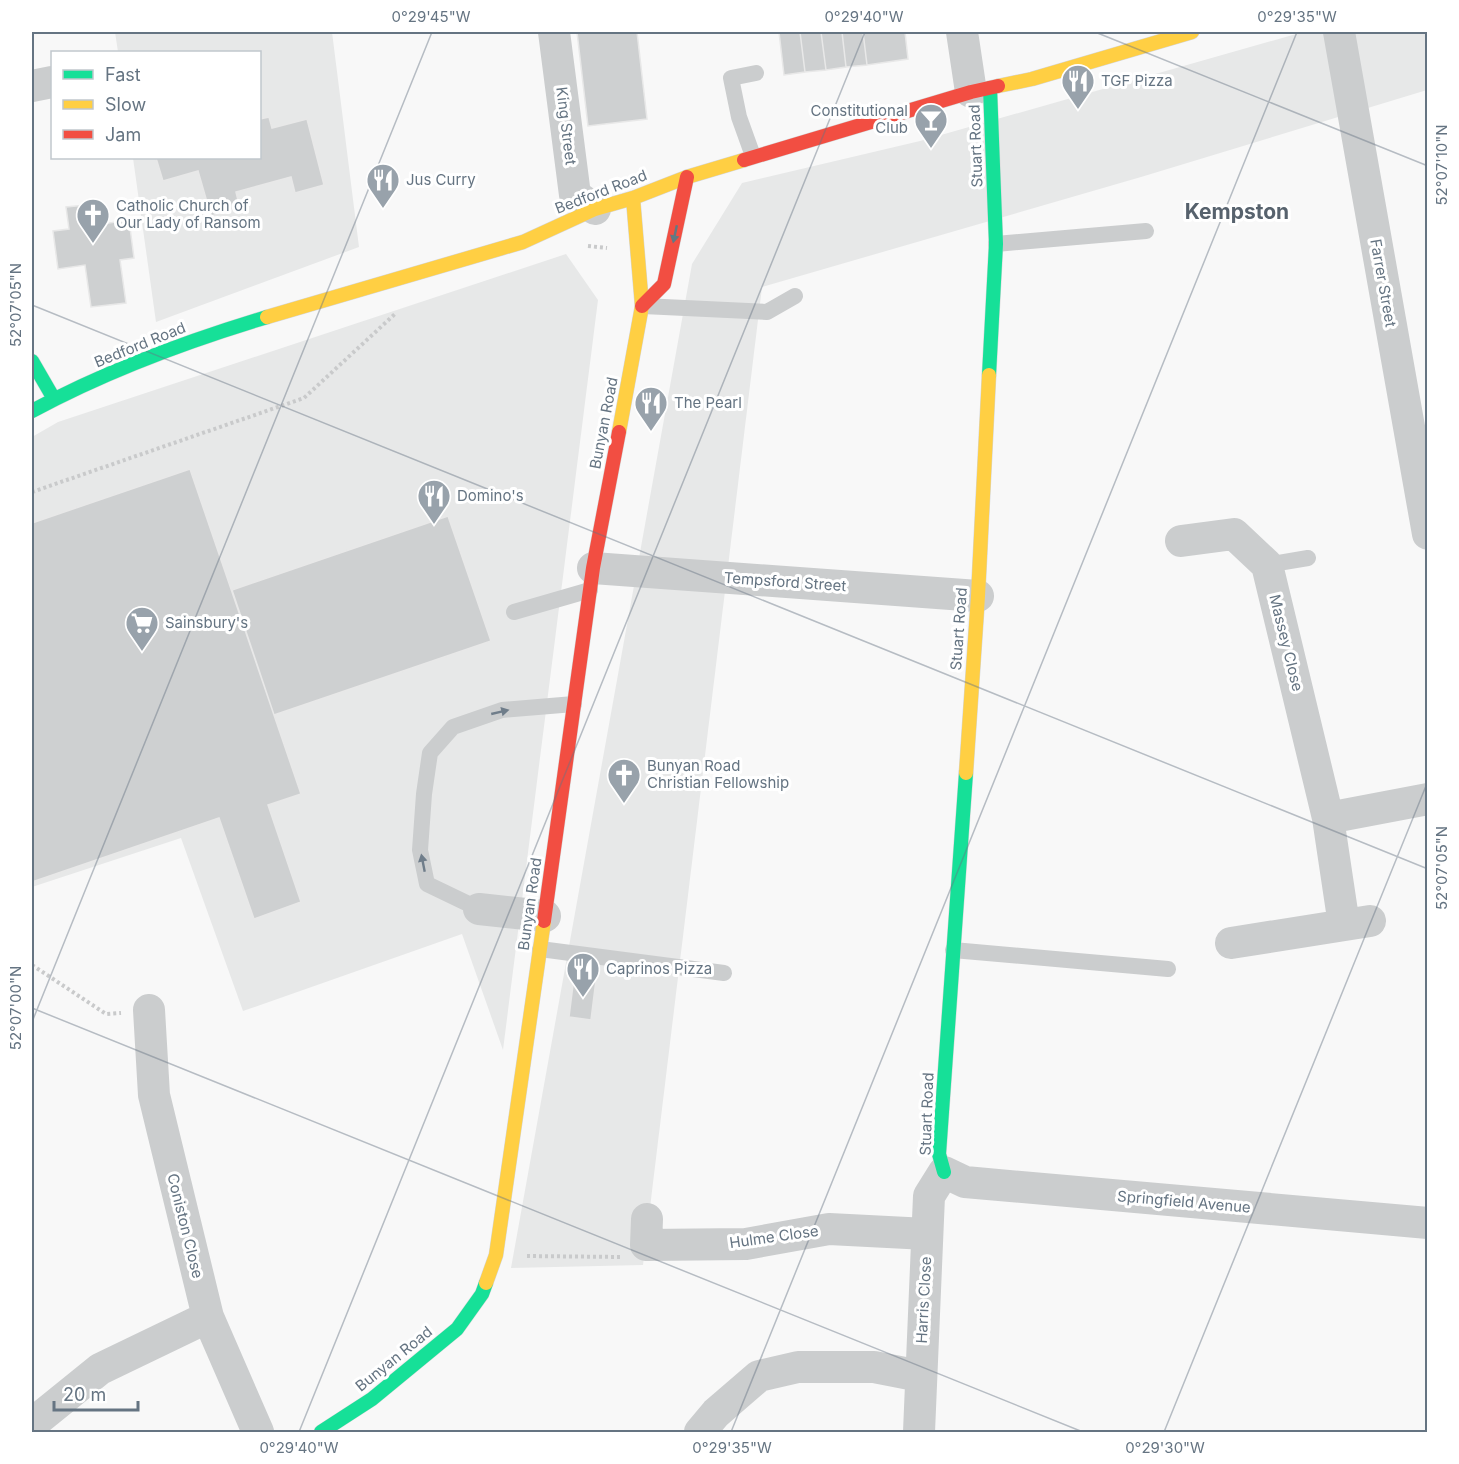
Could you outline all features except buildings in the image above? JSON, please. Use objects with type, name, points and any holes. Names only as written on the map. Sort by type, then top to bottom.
[{"type":"street","name":"King Street","points":[[554,32],[575,195],[595,209]]},
{"type":"street","points":[[962,32],[981,90]]},
{"type":"street","name":"Bedford Road","points":[[32,411],[153,355],[261,319],[522,242],[595,209],[633,198],[687,177],[981,90],[1032,79],[1192,32]]},
{"type":"street","name":"Farrer Street","points":[[1339,32],[1428,534]]},
{"type":"street","points":[[32,86],[51,82]]},
{"type":"street","name":"Stuart Road","points":[[944,1172],[939,1154],[978,596],[996,244],[981,90]]},
{"type":"street","points":[[642,306],[664,284],[687,177]]},
{"type":"street","name":"Bunyan Road","points":[[321,1432],[372,1399],[457,1329],[482,1294],[496,1255],[592,579],[642,306],[633,198]]},
{"type":"street","points":[[32,361],[54,399]]},
{"type":"street","points":[[1181,541],[1234,534],[1267,565]]},
{"type":"street","name":"Massey Close","points":[[1231,943],[1357,923],[1328,818],[1267,565]]},
{"type":"street","name":"Tempsford Street","points":[[592,579],[978,596]]},
{"type":"street","points":[[1328,818],[1428,799]]},
{"type":"street","points":[[479,909],[545,916]]},
{"type":"street","name":"Coniston Close","points":[[149,1010],[154,1095],[208,1317],[258,1432]]},
{"type":"street","name":"Springfield Avenue","points":[[944,1172],[965,1182],[1428,1223]]},
{"type":"street","name":"Harris Close","points":[[919,1432],[929,1196],[944,1172]]},
{"type":"street","name":"Hulme Close","points":[[647,1232],[746,1244],[829,1229],[927,1234]]},
{"type":"street","points":[[32,1424],[100,1369],[208,1317]]},
{"type":"street","points":[[700,1432],[716,1413],[759,1376],[798,1367],[874,1367],[920,1376]]},
{"type":"lane","points":[[753,156],[739,117],[731,78],[756,73]]},
{"type":"lane","points":[[996,244],[1146,231]]},
{"type":"lane","points":[[642,306],[767,312],[795,296]]},
{"type":"lane","points":[[1267,565],[1308,558]]},
{"type":"lane","points":[[514,612],[592,579]]},
{"type":"lane","points":[[479,909],[427,884],[420,850],[430,753],[453,727],[502,710],[574,705]]},
{"type":"lane","points":[[540,949],[724,973]]},
{"type":"lane","points":[[953,950],[1168,969]]},
{"type":"path","points":[[32,492],[304,398],[397,312]]},
{"type":"path","points":[[32,965],[106,1014],[149,1010]]},
{"type":"path","points":[[496,1255],[620,1258],[647,1232]]},
{"type":"shaded area","points":[[115,32],[332,32],[359,247],[156,322],[133,159],[261,159],[261,51],[118,51]]},
{"type":"shaded area","points":[[1303,32],[1427,32],[1427,90],[1141,177],[762,287],[643,1265],[511,1268],[692,264],[742,183],[920,141]]},
{"type":"shaded area","points":[[566,254],[598,300],[503,1050],[462,934],[243,1011],[181,838],[32,887],[32,437],[58,422]]},
{"type":"traffic: fast","points":[[989,375],[996,244],[990,88]]},
{"type":"traffic: fast","points":[[32,411],[60,396],[147,358],[267,317]]},
{"type":"traffic: fast","points":[[32,361],[54,399]]},
{"type":"traffic: fast","points":[[944,1172],[939,1154],[966,773]]},
{"type":"traffic: fast","points":[[321,1432],[372,1399],[457,1329],[482,1294],[486,1283]]},
{"type":"traffic: slow","points":[[998,86],[1032,79],[1192,32]]},
{"type":"traffic: slow","points":[[267,317],[523,242],[595,209],[744,160]]},
{"type":"traffic: slow","points":[[619,432],[642,306],[633,198]]},
{"type":"traffic: slow","points":[[966,773],[989,375]]},
{"type":"traffic: slow","points":[[486,1283],[496,1255],[544,921]]},
{"type":"traffic: jam","points":[[744,160],[998,86]]},
{"type":"traffic: jam","points":[[642,306],[664,284],[687,177]]},
{"type":"traffic: jam","points":[[544,921],[593,568],[619,432]]},
{"type":"place","name":"TGF Pizza","points":[[1078,110]]},
{"type":"place","name":"Constitutional Club","points":[[931,149]]},
{"type":"place","name":"Jus Curry","points":[[383,209]]},
{"type":"place","name":"Catholic Church of Our Lady of Ransom","points":[[93,244]]},
{"type":"place","name":"The Pearl","points":[[651,432]]},
{"type":"place","name":"Domino's","points":[[434,525]]},
{"type":"place","name":"Sainsbury's","points":[[142,652]]},
{"type":"place","name":"Bunyan Road Christian Fellowship","points":[[624,804]]},
{"type":"place","name":"Caprinos Pizza","points":[[583,998]]},
{"type":"district","name":"Kempston","points":[[1237,212]]}]
